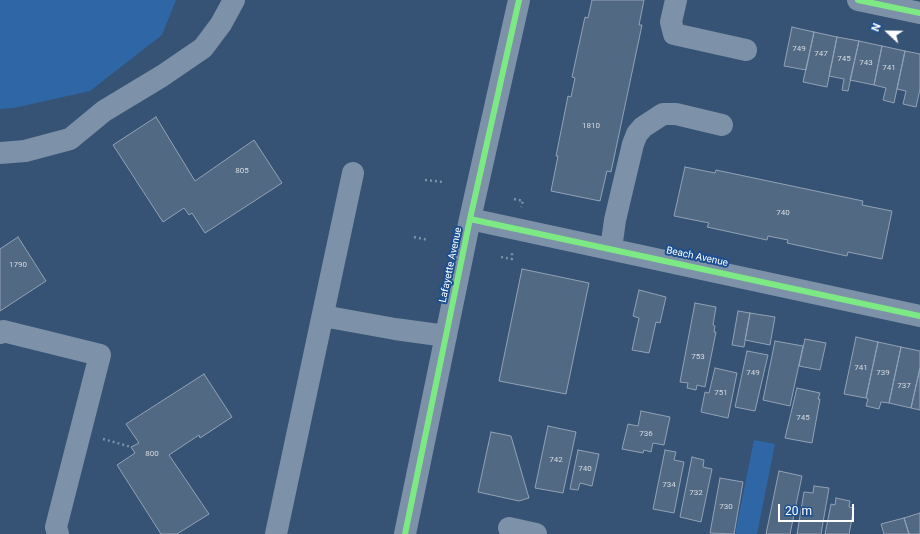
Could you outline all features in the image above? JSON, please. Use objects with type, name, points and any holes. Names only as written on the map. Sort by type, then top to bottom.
[{"type":"street","points":[[0,153],[25,151],[70,139],[104,110],[162,76],[203,48],[221,24],[234,0]]},
{"type":"street","name":"Lafayette Avenue","points":[[405,534],[470,219],[519,0]]},
{"type":"street","points":[[676,0],[671,22],[674,34],[746,50]]},
{"type":"street","points":[[858,0],[920,13]]},
{"type":"street","points":[[610,249],[615,220],[633,144],[637,134],[643,127],[663,114],[676,114],[722,125]]},
{"type":"street","points":[[276,534],[353,173]]},
{"type":"street","name":"Beach Avenue","points":[[470,219],[920,316]]},
{"type":"street","points":[[323,316],[395,330],[446,336]]},
{"type":"street","points":[[0,333],[3,331],[100,355],[56,527],[58,534]]},
{"type":"street","points":[[509,528],[536,534]]},
{"type":"path","points":[[425,180],[443,182]]},
{"type":"path","points":[[514,200],[522,201]]},
{"type":"path","points":[[414,237],[428,240]]},
{"type":"path","points":[[501,257],[512,260],[512,252]]},
{"type":"path","points":[[80,433],[131,447]]},
{"type":"shaded area","points":[[0,0],[176,0],[162,35],[90,91],[14,108],[0,109]]},
{"type":"shaded area","points":[[754,440],[775,444],[757,534],[735,534]]},
{"type":"building","points":[[592,0],[644,0],[639,25],[642,25],[611,172],[607,171],[600,201],[551,191],[558,156],[556,156],[568,96],[571,97],[575,78],[572,77],[585,17],[588,18]]},
{"type":"building","points":[[792,27],[814,32],[806,70],[784,66]]},
{"type":"building","points":[[814,32],[837,37],[827,87],[803,82]]},
{"type":"building","points":[[837,37],[859,41],[848,91],[842,90],[844,79],[829,76]]},
{"type":"building","points":[[859,41],[882,46],[874,85],[850,80]]},
{"type":"building","points":[[882,46],[905,51],[894,103],[883,100],[886,88],[874,85]]},
{"type":"building","points":[[905,51],[920,54],[920,89],[916,107],[903,104],[906,91],[897,89]]},
{"type":"building","points":[[156,117],[195,181],[254,140],[282,183],[205,233],[192,213],[189,215],[184,208],[163,222],[113,145]]},
{"type":"building","points":[[685,167],[715,173],[716,170],[863,201],[862,205],[892,211],[882,259],[848,252],[847,256],[787,243],[788,240],[768,236],[767,240],[707,227],[709,223],[674,216]]},
{"type":"building","points":[[18,237],[46,281],[0,311],[0,249]]},
{"type":"building","points":[[522,269],[589,283],[566,394],[499,381]]},
{"type":"building","points":[[639,290],[666,297],[660,323],[656,322],[649,353],[632,350],[639,318],[633,316]]},
{"type":"building","points":[[695,303],[716,307],[713,325],[715,326],[714,332],[716,332],[705,387],[697,385],[696,390],[687,388],[688,383],[680,382]]},
{"type":"building","points":[[738,311],[750,313],[744,347],[732,345]]},
{"type":"building","points":[[750,313],[775,317],[770,345],[745,340]]},
{"type":"building","points":[[856,337],[878,342],[866,398],[844,394]]},
{"type":"building","points":[[805,339],[826,343],[820,370],[799,366]]},
{"type":"building","points":[[775,341],[803,346],[790,406],[763,400]]},
{"type":"building","points":[[878,342],[901,347],[889,403],[881,402],[879,409],[866,406],[868,399],[866,398]]},
{"type":"building","points":[[901,347],[920,351],[920,368],[911,408],[889,403]]},
{"type":"building","points":[[747,351],[768,355],[755,411],[735,407]]},
{"type":"building","points":[[715,368],[737,373],[728,418],[701,412],[705,392],[709,393]]},
{"type":"building","points":[[920,368],[920,410],[911,408]]},
{"type":"building","points":[[204,374],[232,417],[200,438],[199,435],[169,455],[209,514],[177,534],[161,534],[117,465],[135,453],[131,447],[139,443],[126,424]]},
{"type":"building","points":[[797,388],[820,393],[812,443],[785,438]]},
{"type":"building","points":[[641,411],[670,417],[664,445],[653,443],[651,452],[644,450],[643,453],[622,449],[628,424],[638,426]]},
{"type":"building","points":[[548,426],[576,432],[563,493],[535,488]]},
{"type":"building","points":[[491,432],[511,436],[529,498],[519,501],[478,492]]},
{"type":"building","points":[[578,450],[599,454],[592,486],[580,483],[578,490],[570,489]]},
{"type":"building","points":[[665,450],[676,452],[674,460],[684,462],[674,513],[653,509]]},
{"type":"building","points":[[692,457],[704,460],[703,467],[712,469],[701,522],[680,517]]},
{"type":"building","points":[[779,471],[802,476],[790,534],[766,534]]},
{"type":"building","points":[[720,478],[743,482],[734,534],[710,533]]},
{"type":"building","points":[[814,486],[829,488],[821,534],[797,534],[804,492],[813,493]]},
{"type":"building","points":[[836,498],[850,501],[849,507],[854,508],[849,534],[825,534],[831,504],[835,505]]},
{"type":"building","points":[[920,513],[920,534],[909,534],[904,518]]},
{"type":"building","points":[[904,518],[909,534],[884,534],[881,524]]},
{"type":"cycle path","points":[[405,534],[470,219],[519,0]]},
{"type":"cycle path","points":[[858,0],[920,13]]},
{"type":"cycle path","points":[[470,219],[920,316]]}]
